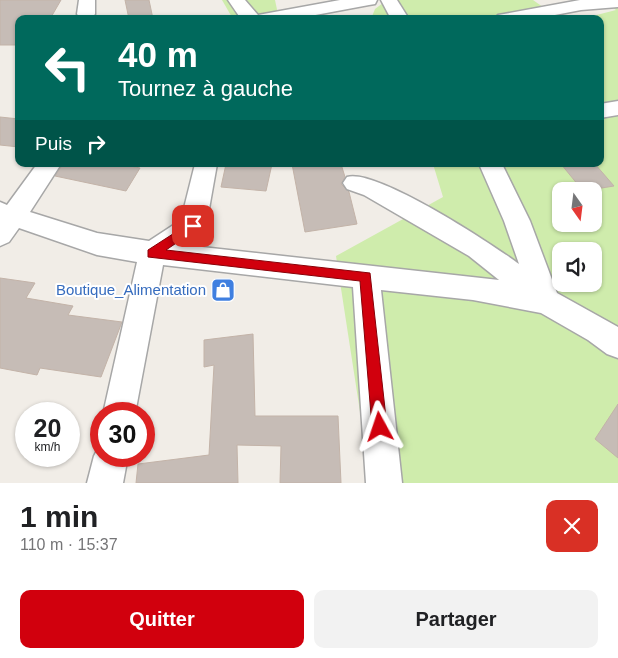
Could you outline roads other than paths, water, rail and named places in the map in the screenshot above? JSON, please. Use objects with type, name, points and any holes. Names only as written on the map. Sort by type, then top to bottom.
[{"type":"street","points":[[236,0],[247,15]]},
{"type":"street","points":[[285,15],[369,0]]},
{"type":"street","points":[[389,0],[398,15]]},
{"type":"street","points":[[526,15],[581,5],[618,2]]},
{"type":"street","points":[[604,110],[618,108]]},
{"type":"street","points":[[4,221],[47,167]]},
{"type":"street","points":[[121,402],[152,254],[193,226],[205,167]]},
{"type":"street","points":[[492,167],[517,221],[546,301]]},
{"type":"street","points":[[355,183],[373,189],[478,248],[546,301],[598,330],[618,344]]},
{"type":"street","points":[[4,221],[23,221],[97,244],[152,254],[473,288],[546,301]]},
{"type":"street","points":[[366,276],[384,483]]},
{"type":"street","points":[[106,483],[108,467]]},
{"type":"place","name":"Boutique_Alimentation","points":[[223,290]]}]
